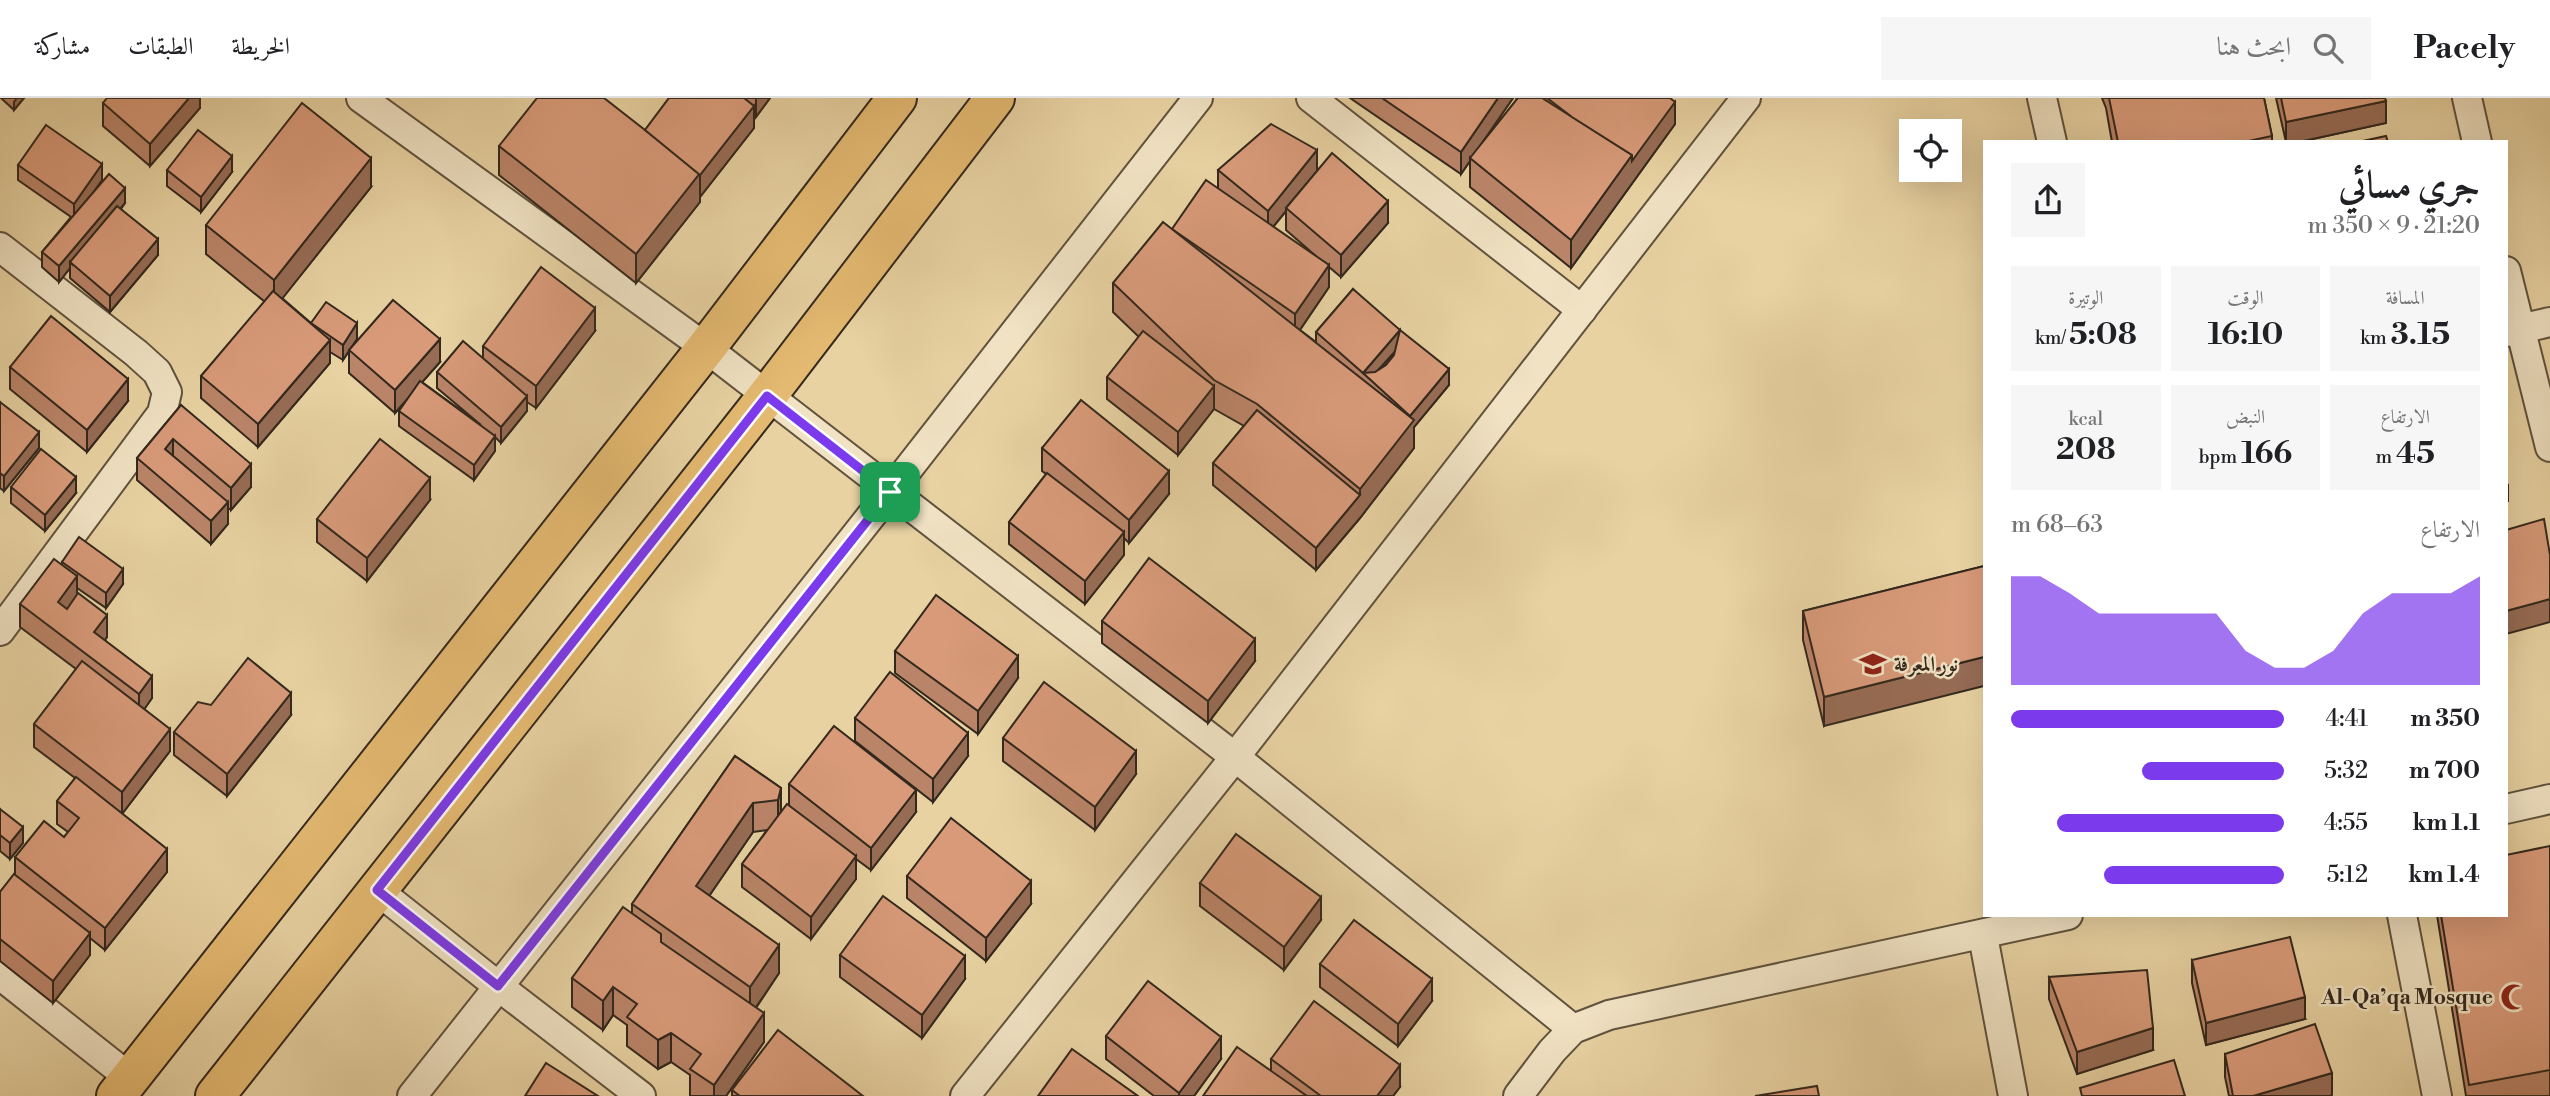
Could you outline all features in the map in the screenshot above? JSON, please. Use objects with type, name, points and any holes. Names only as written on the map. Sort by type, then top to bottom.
[{"type":"main road","points":[[123,1087],[706,348],[897,98]]},
{"type":"main road","points":[[215,1096],[767,396],[995,98]]},
{"type":"street","points":[[361,98],[706,348],[1235,757],[1573,1029]]},
{"type":"street","points":[[412,1096],[1198,98]]},
{"type":"street","points":[[1311,98],[1581,310]]},
{"type":"street","points":[[965,1096],[1235,757],[1746,98]]},
{"type":"street","points":[[2042,98],[2052,140]]},
{"type":"street","points":[[2467,98],[2477,140]]},
{"type":"street","points":[[0,247],[136,353],[157,372],[167,392],[162,413],[0,631]]},
{"type":"street","points":[[2508,291],[2512,331],[2550,447]]},
{"type":"street","points":[[2512,331],[2550,322]]},
{"type":"street","points":[[2508,809],[2550,799]]},
{"type":"street","points":[[377,890],[641,1096]]},
{"type":"street","points":[[1518,1096],[1552,1051],[1573,1029],[1609,1015],[1983,936],[2060,917]]},
{"type":"street","points":[[2402,917],[2437,1096]]},
{"type":"street","points":[[1983,936],[2013,1096]]},
{"type":"street","points":[[0,975],[123,1087]]},
{"type":"building","points":[[107,98],[189,98],[150,144],[103,103]]},
{"type":"building","points":[[537,98],[604,98],[700,173],[636,254],[499,146]]},
{"type":"building","points":[[669,98],[744,98],[754,106],[700,175],[645,130]]},
{"type":"building","points":[[1382,98],[1498,98],[1461,152]]},
{"type":"building","points":[[1518,98],[1542,98],[1632,155],[1571,240],[1470,158]]},
{"type":"building","points":[[1547,98],[1670,98],[1675,102],[1632,161],[1632,155]]},
{"type":"building","points":[[2109,98],[2264,98],[2272,136],[2253,140],[2118,140]]},
{"type":"building","points":[[2281,98],[2385,98],[2386,101],[2286,122]]},
{"type":"building","points":[[302,103],[371,158],[274,280],[206,225]]},
{"type":"building","points":[[1271,124],[1317,150],[1268,211],[1218,170]]},
{"type":"building","points":[[46,125],[102,164],[74,204],[18,165]]},
{"type":"building","points":[[198,130],[232,156],[201,197],[167,170]]},
{"type":"building","points":[[2386,136],[2387,140],[2367,140]]},
{"type":"building","points":[[1332,153],[1388,201],[1341,255],[1286,208]]},
{"type":"building","points":[[109,174],[125,188],[59,266],[42,252]]},
{"type":"building","points":[[1206,180],[1329,265],[1295,314],[1172,229]]},
{"type":"building","points":[[117,206],[158,239],[110,296],[70,262]]},
{"type":"building","points":[[1163,222],[1414,420],[1360,489],[1257,404],[1214,380],[1113,283]]},
{"type":"building","points":[[541,267],[595,308],[536,386],[483,346]]},
{"type":"building","points":[[1353,289],[1400,330],[1363,373],[1316,332]]},
{"type":"building","points":[[273,291],[330,340],[258,424],[201,376]]},
{"type":"building","points":[[393,300],[440,339],[395,390],[349,350]]},
{"type":"building","points":[[326,302],[357,323],[343,345],[311,323]]},
{"type":"building","points":[[51,316],[128,379],[87,430],[10,367]]},
{"type":"building","points":[[1400,330],[1449,369],[1410,416],[1363,373],[1375,372],[1386,365],[1394,355]]},
{"type":"building","points":[[1143,331],[1214,386],[1178,432],[1107,377]]},
{"type":"building","points":[[463,341],[527,396],[501,427],[437,372]]},
{"type":"building","points":[[420,381],[495,436],[474,465],[399,411]]},
{"type":"building","points":[[1081,400],[1169,471],[1129,520],[1042,448]]},
{"type":"building","points":[[0,402],[39,432],[4,476],[0,473]]},
{"type":"building","points":[[181,405],[251,464],[231,488],[173,439],[165,449],[228,502],[211,521],[137,458]]},
{"type":"building","points":[[1257,410],[1360,495],[1316,548],[1213,463]]},
{"type":"building","points":[[380,439],[430,478],[367,558],[317,519]]},
{"type":"building","points":[[41,449],[76,477],[45,515],[11,487]]},
{"type":"building","points":[[1047,473],[1124,532],[1085,581],[1009,522]]},
{"type":"building","points":[[2544,519],[2550,555],[2550,599],[2508,610],[2508,529]]},
{"type":"building","points":[[79,537],[123,569],[106,593],[62,562]]},
{"type":"building","points":[[1149,558],[1255,639],[1208,701],[1102,621]]},
{"type":"building","points":[[54,559],[77,576],[58,602],[67,609],[78,593],[107,615],[94,632],[152,676],[139,694],[20,604]]},
{"type":"building","points":[[1983,566],[1983,657],[1824,697],[1803,611]]},
{"type":"building","points":[[936,595],[1018,656],[978,711],[895,651]]},
{"type":"building","points":[[248,658],[291,693],[227,774],[174,732],[198,702],[211,705]]},
{"type":"building","points":[[82,661],[170,729],[122,792],[34,724]]},
{"type":"building","points":[[890,672],[968,733],[933,779],[855,718]]},
{"type":"building","points":[[1044,682],[1136,751],[1095,807],[1003,738]]},
{"type":"building","points":[[834,726],[916,790],[871,848],[789,784]]},
{"type":"building","points":[[735,756],[781,788],[778,800],[753,803],[696,886],[779,945],[750,987],[632,904]]},
{"type":"building","points":[[76,777],[167,849],[105,928],[15,857],[44,821],[64,837],[79,818],[57,801]]},
{"type":"building","points":[[787,804],[856,856],[811,917],[742,864]]},
{"type":"building","points":[[0,809],[23,827],[10,843],[0,835]]},
{"type":"building","points":[[951,818],[1031,881],[986,938],[907,876]]},
{"type":"building","points":[[1236,834],[1321,897],[1284,947],[1200,883]]},
{"type":"building","points":[[2550,846],[2550,1070],[2469,1085],[2441,917],[2508,917],[2508,855]]},
{"type":"building","points":[[14,874],[90,933],[53,981],[0,939],[0,892]]},
{"type":"building","points":[[883,896],[965,956],[922,1015],[840,955]]},
{"type":"building","points":[[623,907],[661,934],[661,942],[764,1013],[714,1085],[690,1069],[701,1054],[671,1033],[658,1040],[627,1017],[637,1004],[613,987],[603,1001],[572,978]]},
{"type":"building","points":[[1354,920],[1432,979],[1398,1024],[1320,964]]},
{"type":"building","points":[[2290,937],[2305,997],[2206,1023],[2192,960]]},
{"type":"building","points":[[2147,970],[2153,1028],[2077,1052],[2049,977]]},
{"type":"building","points":[[1148,981],[1221,1037],[1179,1093],[1106,1036]]},
{"type":"building","points":[[1314,1001],[1400,1065],[1377,1096],[1321,1096],[1271,1059]]},
{"type":"building","points":[[2315,1024],[2332,1073],[2253,1096],[2233,1096],[2225,1054]]},
{"type":"building","points":[[778,1030],[863,1096],[740,1096],[732,1090]]},
{"type":"building","points":[[1237,1047],[1307,1096],[1203,1096]]},
{"type":"building","points":[[1072,1049],[1138,1096],[1038,1096]]},
{"type":"building","points":[[2174,1060],[2185,1096],[2082,1096],[2080,1088]]},
{"type":"building","points":[[546,1063],[598,1096],[525,1096]]},
{"type":"building","points":[[1817,1086],[1819,1096],[1755,1096]]},
{"type":"place","name":"نور المعرفة","points":[[1873,664]]},
{"type":"place","name":"Al-Qa’qa Mosque","points":[[2514,997]]},
{"type":"route","points":[[767,396],[890,492],[498,986],[377,890],[767,396]]}]
